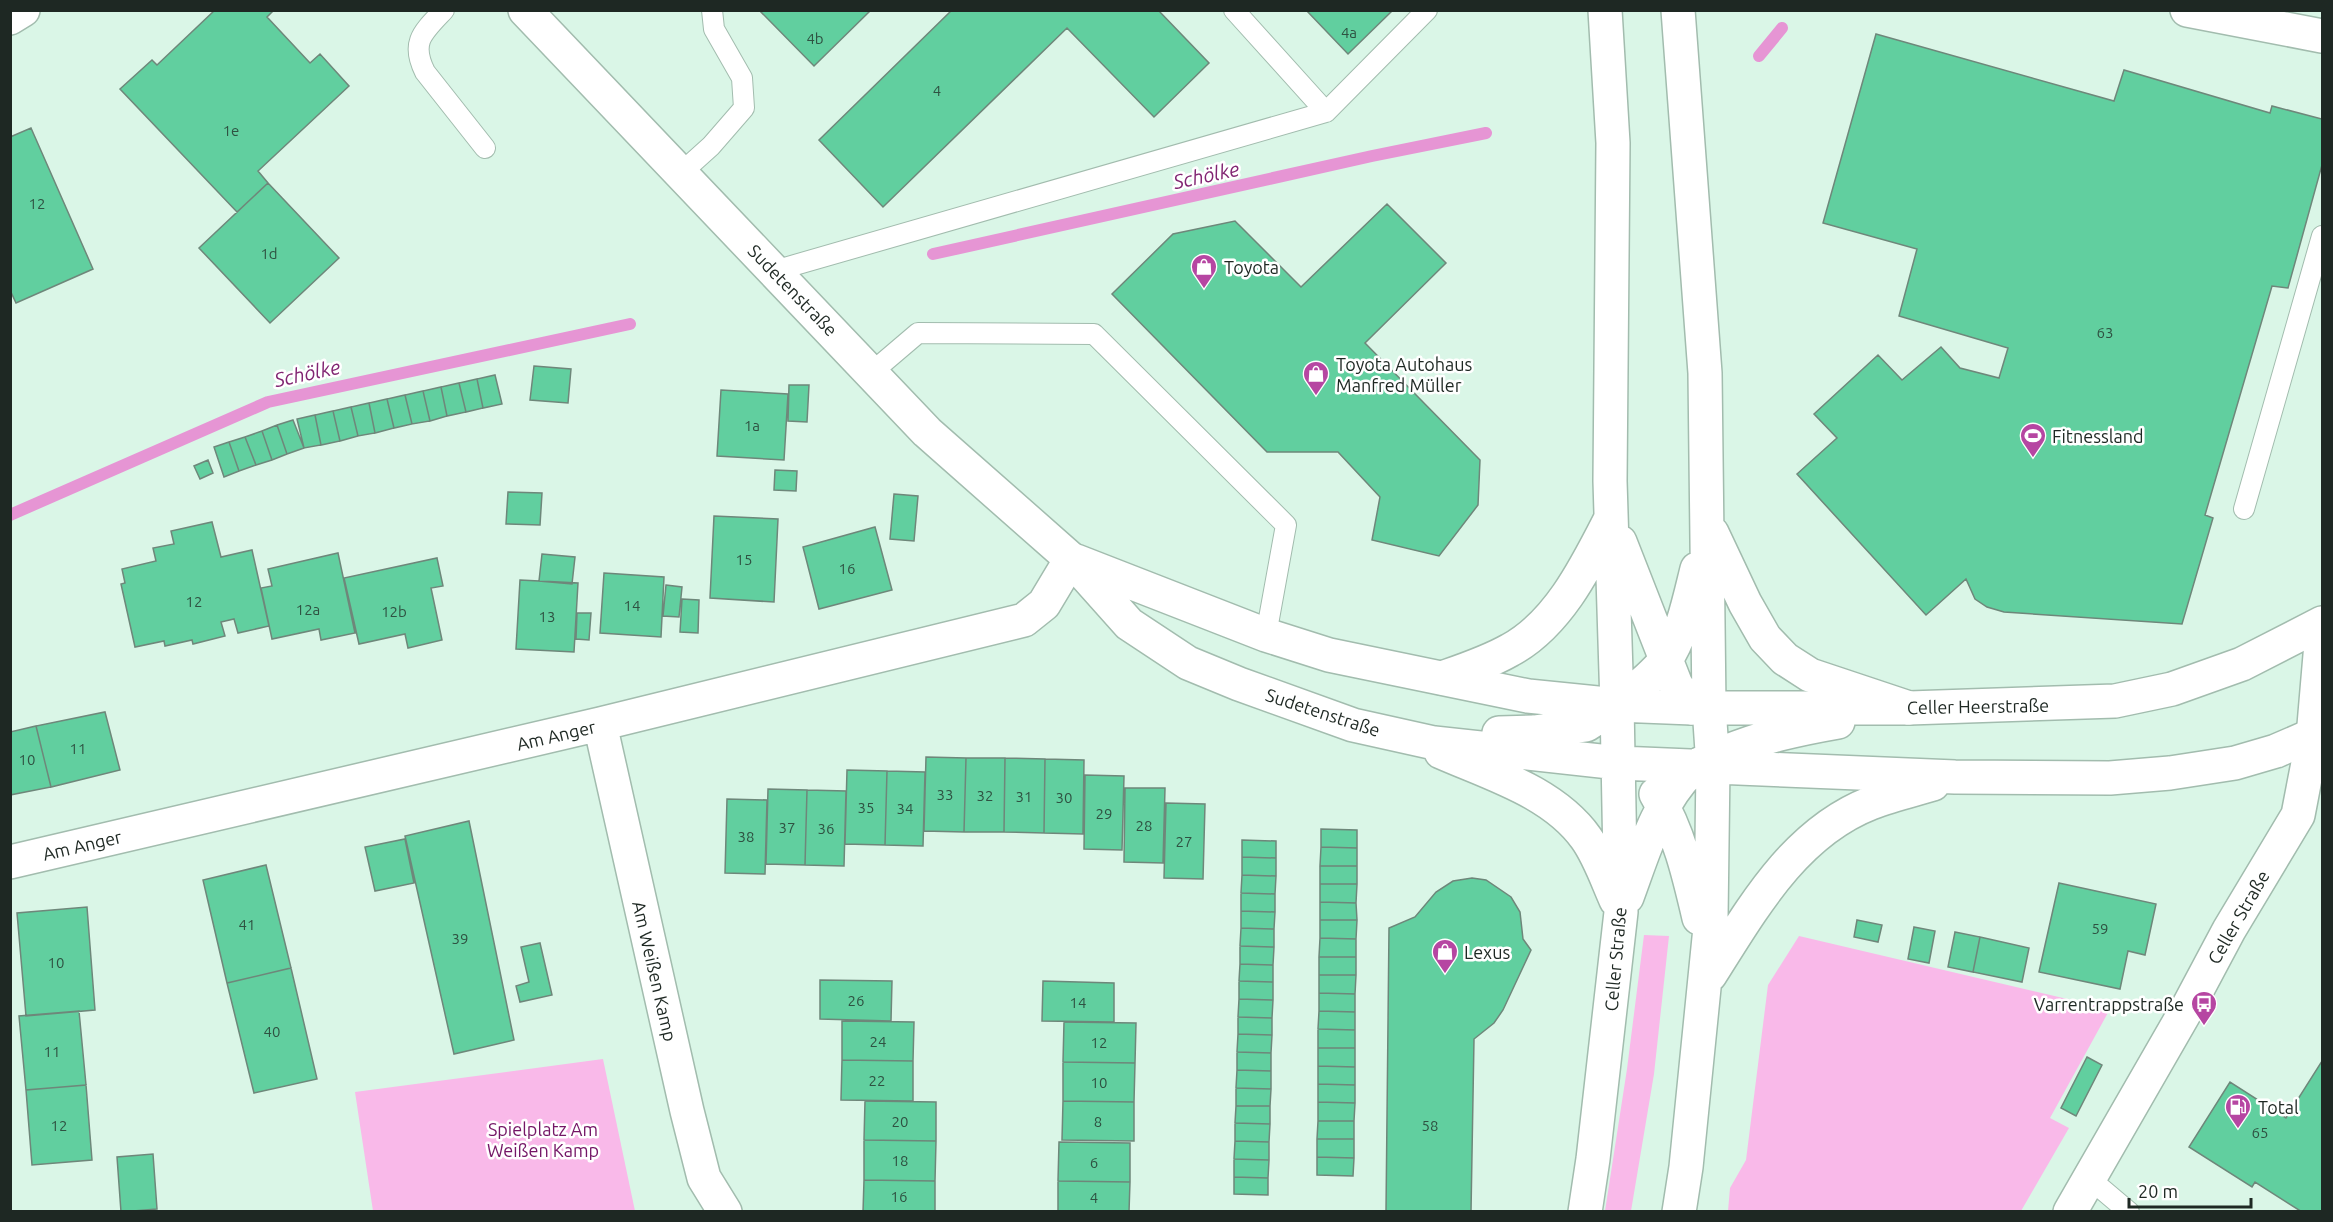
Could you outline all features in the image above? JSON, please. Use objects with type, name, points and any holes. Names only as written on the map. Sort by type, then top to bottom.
[{"type":"main road","points":[[10,18],[23,10]]},
{"type":"main road","name":"Sudetenstraße","points":[[525,10],[927,432],[1071,559],[1128,624],[1188,663],[1353,725],[1434,743],[1625,756]]},
{"type":"main road","name":"Celler Straße","points":[[1585,1212],[1621,912],[1625,756],[1617,705],[1611,518],[1613,143],[1605,10]]},
{"type":"main road","points":[[1678,10],[1705,373],[1707,523],[1703,713],[1708,763],[1711,918],[1707,979],[1679,1212]]},
{"type":"main road","points":[[2187,10],[2322,36]]},
{"type":"main road","points":[[1611,518],[1676,685],[1703,713],[1753,741],[1827,771]]},
{"type":"main road","points":[[1442,678],[1500,655],[1530,637],[1563,600],[1588,562],[1611,518]]},
{"type":"main road","points":[[1410,738],[1534,732],[1586,725],[1617,705],[1642,685],[1666,659],[1681,627],[1707,523]]},
{"type":"main road","points":[[1707,523],[1745,603],[1765,638],[1785,659],[1810,675],[1909,708]]},
{"type":"main road","name":"Sudetenstraße","points":[[1071,559],[1266,635],[1329,655],[1528,696],[1617,705]]},
{"type":"main road","name":"Am Anger","points":[[10,862],[600,724],[1024,620],[1044,604],[1071,559]]},
{"type":"main road","name":"Celler Heerstraße","points":[[1617,705],[1703,713],[2115,701],[2172,689],[2242,664],[2322,623]]},
{"type":"main road","name":"Celler Straße","points":[[2070,1212],[2188,1007],[2229,930],[2298,815],[2318,734],[2322,632]]},
{"type":"main road","points":[[1528,696],[1586,725],[1625,756],[1665,807],[1687,867],[1698,918],[1707,979]]},
{"type":"main road","points":[[1621,912],[1655,824],[1676,788],[1708,763],[1753,741],[1779,733],[1909,708]]},
{"type":"main road","name":"Am Weißen Kamp","points":[[600,724],[704,1178],[724,1212]]},
{"type":"main road","points":[[1625,756],[1827,771],[1955,777],[2110,778],[2170,773],[2235,763],[2276,751],[2318,734]]},
{"type":"main road","points":[[1410,738],[1538,795],[1557,809],[1587,839],[1621,912]]},
{"type":"main road","points":[[1707,979],[1766,889],[1793,856],[1826,828],[1872,802],[1955,777]]},
{"type":"lane","points":[[444,10],[426,29],[418,43],[419,59],[425,72],[485,147]]},
{"type":"lane","points":[[681,173],[711,146],[744,108],[742,78],[714,29],[712,10]]},
{"type":"lane","points":[[1234,10],[1326,112]]},
{"type":"lane","points":[[774,270],[1326,112],[1427,10]]},
{"type":"lane","points":[[2244,509],[2322,236]]},
{"type":"lane","points":[[871,373],[918,333],[1094,334],[1286,525],[1266,635]]},
{"type":"lane","points":[[2090,1179],[2129,1212]]},
{"type":"green space","points":[[1644,935],[1669,936],[1654,1074],[1631,1211],[1605,1211],[1627,1069]]},
{"type":"green space","points":[[1799,936],[2110,1009],[2050,1118],[2069,1128],[2021,1211],[1728,1211],[1730,1188],[1746,1160],[1768,985]]},
{"type":"green space","name":"Spielplatz Am Weißen Kamp","points":[[603,1059],[635,1211],[373,1211],[355,1092]]},
{"type":"building","points":[[215,10],[274,10],[267,17],[310,63],[320,54],[349,86],[258,171],[268,183],[237,212],[120,89],[152,60],[157,65]]},
{"type":"building","points":[[759,10],[871,10],[814,66]]},
{"type":"building","points":[[952,10],[1158,10],[1209,63],[1154,117],[1067,28],[883,207],[819,140]]},
{"type":"building","points":[[1306,10],[1393,10],[1348,54]]},
{"type":"building","points":[[1876,34],[2114,101],[2124,70],[2270,113],[2272,106],[2322,119],[2322,165],[2288,288],[2272,286],[2205,515],[2213,518],[2182,624],[2004,612],[1987,607],[1975,599],[1966,579],[1926,615],[1797,474],[1837,438],[1814,414],[1878,355],[1902,380],[1941,347],[1960,368],[1999,378],[2008,348],[1899,316],[1917,249],[1823,223]]},
{"type":"building","points":[[31,128],[93,269],[16,303],[10,290],[10,137]]},
{"type":"building","points":[[268,183],[339,258],[270,323],[199,248]]},
{"type":"building","name":"Toyota Autohaus Manfred Müller","points":[[1387,204],[1446,263],[1365,343],[1480,460],[1478,505],[1439,556],[1372,540],[1380,497],[1338,452],[1267,452],[1112,294],[1173,234],[1235,221],[1301,287]]},
{"type":"building","points":[[534,366],[571,369],[568,403],[530,400]]},
{"type":"building","points":[[495,375],[502,404],[483,408],[477,379]]},
{"type":"building","points":[[477,379],[483,408],[466,412],[459,383]]},
{"type":"building","points":[[459,383],[466,412],[447,416],[441,387]]},
{"type":"building","points":[[789,385],[809,385],[807,422],[788,421]]},
{"type":"building","points":[[441,387],[447,416],[430,421],[423,391]]},
{"type":"building","points":[[721,390],[788,394],[784,460],[717,456]]},
{"type":"building","points":[[423,391],[430,421],[412,424],[405,395]]},
{"type":"building","points":[[405,395],[412,424],[394,428],[387,399]]},
{"type":"building","points":[[387,399],[394,428],[375,433],[369,403]]},
{"type":"building","points":[[369,403],[375,433],[358,436],[351,407]]},
{"type":"building","points":[[351,407],[358,436],[340,441],[333,411]]},
{"type":"building","points":[[333,411],[340,441],[321,445],[315,415]]},
{"type":"building","points":[[315,415],[321,445],[304,448],[297,419]]},
{"type":"building","points":[[293,420],[304,448],[287,454],[277,425]]},
{"type":"building","points":[[277,425],[287,454],[272,460],[262,431]]},
{"type":"building","points":[[262,431],[272,460],[256,465],[245,437]]},
{"type":"building","points":[[245,437],[256,465],[239,471],[229,442]]},
{"type":"building","points":[[229,442],[239,471],[224,477],[214,447]]},
{"type":"building","points":[[208,460],[213,473],[200,479],[194,466]]},
{"type":"building","points":[[775,470],[797,471],[796,491],[774,490]]},
{"type":"building","points":[[508,492],[542,493],[540,525],[506,524]]},
{"type":"building","points":[[894,494],[918,496],[914,541],[890,539]]},
{"type":"building","points":[[714,516],[778,519],[774,602],[710,598]]},
{"type":"building","points":[[212,522],[221,557],[252,550],[269,626],[238,633],[234,619],[221,622],[225,636],[193,644],[192,640],[165,646],[164,641],[135,647],[121,584],[125,583],[122,569],[156,561],[153,548],[174,544],[171,531]]},
{"type":"building","points":[[875,527],[892,590],[819,609],[803,547]]},
{"type":"building","points":[[338,553],[355,633],[321,640],[319,629],[272,639],[261,588],[272,586],[268,569]]},
{"type":"building","points":[[542,554],[575,557],[572,584],[539,581]]},
{"type":"building","points":[[437,558],[443,586],[431,588],[442,640],[408,648],[405,634],[359,644],[344,578]]},
{"type":"building","points":[[604,573],[664,577],[661,637],[600,633]]},
{"type":"building","points":[[520,580],[578,583],[574,652],[516,649]]},
{"type":"building","points":[[666,585],[682,587],[679,617],[663,616]]},
{"type":"building","points":[[682,599],[699,600],[698,633],[680,632]]},
{"type":"building","points":[[577,613],[591,613],[589,640],[576,639]]},
{"type":"building","points":[[105,712],[120,770],[51,787],[36,726]]},
{"type":"building","points":[[36,726],[51,787],[10,795],[10,732]]},
{"type":"building","points":[[926,757],[966,758],[964,832],[924,831]]},
{"type":"building","points":[[966,758],[1005,758],[1004,832],[964,832]]},
{"type":"building","points":[[1005,758],[1045,759],[1044,833],[1004,832]]},
{"type":"building","points":[[1045,759],[1084,760],[1083,834],[1044,833]]},
{"type":"building","points":[[847,770],[887,771],[885,845],[845,844]]},
{"type":"building","points":[[887,771],[925,772],[923,846],[885,845]]},
{"type":"building","points":[[1085,775],[1124,776],[1122,850],[1084,849]]},
{"type":"building","points":[[1125,788],[1165,788],[1163,863],[1124,862]]},
{"type":"building","points":[[768,789],[807,790],[805,865],[766,864]]},
{"type":"building","points":[[807,790],[846,791],[844,866],[805,865]]},
{"type":"building","points":[[727,799],[767,800],[765,874],[725,873]]},
{"type":"building","points":[[1166,803],[1205,804],[1203,879],[1164,878]]},
{"type":"building","points":[[469,821],[514,1040],[454,1054],[405,836]]},
{"type":"building","points":[[1321,829],[1357,830],[1357,848],[1321,847]]},
{"type":"building","points":[[405,839],[414,883],[375,891],[365,847]]},
{"type":"building","points":[[1242,840],[1276,841],[1276,858],[1242,857]]},
{"type":"building","points":[[1321,847],[1357,848],[1357,866],[1320,866]]},
{"type":"building","points":[[1242,857],[1276,858],[1276,876],[1242,875]]},
{"type":"building","points":[[266,865],[291,968],[227,983],[203,880]]},
{"type":"building","points":[[1320,866],[1357,866],[1357,884],[1320,884]]},
{"type":"building","points":[[1242,875],[1276,876],[1275,894],[1241,893]]},
{"type":"building","points":[[1472,878],[1486,880],[1511,897],[1520,912],[1523,939],[1531,950],[1503,1010],[1494,1023],[1474,1039],[1471,1212],[1386,1212],[1389,928],[1415,917],[1436,892],[1453,881]]},
{"type":"building","points":[[2059,883],[2156,904],[2145,955],[2128,951],[2120,989],[2039,972]]},
{"type":"building","points":[[1320,884],[1357,884],[1356,903],[1320,902]]},
{"type":"building","points":[[1241,893],[1275,894],[1275,912],[1241,911]]},
{"type":"building","points":[[1320,902],[1356,903],[1357,920],[1320,920]]},
{"type":"building","points":[[87,907],[95,1010],[26,1016],[17,913]]},
{"type":"building","points":[[1241,911],[1275,912],[1274,929],[1241,928]]},
{"type":"building","points":[[1320,920],[1357,920],[1356,939],[1320,938]]},
{"type":"building","points":[[1857,920],[1882,925],[1878,942],[1854,937]]},
{"type":"building","points":[[1914,927],[1935,931],[1929,963],[1908,959]]},
{"type":"building","points":[[1241,928],[1274,929],[1274,947],[1240,946]]},
{"type":"building","points":[[1955,932],[1980,937],[1973,972],[1948,967]]},
{"type":"building","points":[[1980,937],[2029,948],[2022,982],[1973,972]]},
{"type":"building","points":[[1320,938],[1356,939],[1356,957],[1319,957]]},
{"type":"building","points":[[540,943],[552,995],[520,1002],[516,986],[529,982],[521,947]]},
{"type":"building","points":[[1240,946],[1274,947],[1273,965],[1240,964]]},
{"type":"building","points":[[1319,957],[1356,957],[1356,975],[1319,975]]},
{"type":"building","points":[[1240,964],[1273,965],[1273,982],[1239,981]]},
{"type":"building","points":[[291,968],[317,1079],[254,1093],[227,983]]},
{"type":"building","points":[[1319,975],[1356,975],[1355,994],[1319,993]]},
{"type":"building","points":[[820,980],[892,981],[891,1021],[820,1019]]},
{"type":"building","points":[[1043,981],[1114,983],[1114,1022],[1042,1021]]},
{"type":"building","points":[[1239,981],[1273,982],[1273,1000],[1239,999]]},
{"type":"building","points":[[1319,993],[1355,994],[1355,1012],[1319,1011]]},
{"type":"building","points":[[1239,999],[1273,1000],[1272,1018],[1238,1017]]},
{"type":"building","points":[[79,1011],[86,1085],[26,1090],[19,1016]]},
{"type":"building","points":[[1319,1011],[1355,1012],[1355,1030],[1318,1029]]},
{"type":"building","points":[[1238,1017],[1272,1018],[1272,1035],[1238,1034]]},
{"type":"building","points":[[842,1021],[914,1022],[913,1061],[842,1060]]},
{"type":"building","points":[[1064,1022],[1136,1023],[1135,1063],[1063,1062]]},
{"type":"building","points":[[1318,1029],[1355,1030],[1355,1048],[1318,1048]]},
{"type":"building","points":[[1238,1034],[1272,1035],[1271,1053],[1237,1052]]},
{"type":"building","points":[[1318,1048],[1355,1048],[1355,1067],[1318,1066]]},
{"type":"building","points":[[1237,1052],[1271,1053],[1271,1071],[1237,1070]]},
{"type":"building","points":[[2087,1057],[2102,1065],[2076,1116],[2061,1108]]},
{"type":"building","points":[[842,1060],[913,1061],[913,1101],[841,1100]]},
{"type":"building","points":[[2322,1061],[2322,1212],[2302,1212],[2255,1182],[2252,1187],[2189,1147],[2230,1082],[2286,1118]]},
{"type":"building","points":[[1063,1062],[1135,1063],[1134,1102],[1063,1101]]},
{"type":"building","points":[[1318,1066],[1355,1067],[1355,1085],[1318,1084]]},
{"type":"building","points":[[1237,1070],[1271,1071],[1271,1089],[1236,1088]]},
{"type":"building","points":[[1318,1084],[1355,1085],[1355,1103],[1318,1102]]},
{"type":"building","points":[[86,1085],[92,1160],[32,1165],[26,1090]]},
{"type":"building","points":[[1236,1088],[1271,1089],[1270,1106],[1236,1106]]},
{"type":"building","points":[[865,1101],[936,1102],[936,1141],[864,1140]]},
{"type":"building","points":[[1063,1101],[1134,1102],[1134,1141],[1062,1140]]},
{"type":"building","points":[[1318,1102],[1355,1103],[1354,1121],[1318,1121]]},
{"type":"building","points":[[1236,1106],[1270,1106],[1270,1124],[1235,1123]]},
{"type":"building","points":[[1318,1121],[1354,1121],[1354,1139],[1317,1139]]},
{"type":"building","points":[[1235,1123],[1270,1124],[1269,1142],[1235,1141]]},
{"type":"building","points":[[1317,1139],[1354,1139],[1354,1158],[1317,1157]]},
{"type":"building","points":[[864,1140],[936,1141],[935,1181],[864,1180]]},
{"type":"building","points":[[1235,1141],[1269,1142],[1269,1160],[1234,1159]]},
{"type":"building","points":[[1059,1142],[1130,1143],[1130,1182],[1058,1181]]},
{"type":"building","points":[[153,1154],[157,1209],[121,1212],[117,1157]]},
{"type":"building","points":[[1317,1157],[1354,1158],[1353,1176],[1317,1175]]},
{"type":"building","points":[[1234,1159],[1269,1160],[1268,1178],[1234,1177]]},
{"type":"building","points":[[1234,1177],[1268,1178],[1268,1195],[1234,1194]]},
{"type":"building","points":[[864,1180],[935,1181],[935,1212],[863,1212]]},
{"type":"building","points":[[1058,1181],[1130,1182],[1129,1212],[1058,1212]]},
{"type":"waterway","name":"Schölke","points":[[1759,56],[1782,28]]},
{"type":"waterway","name":"Schölke","points":[[933,254],[1372,156],[1486,133]]},
{"type":"waterway","name":"Schölke","points":[[10,515],[268,402],[630,324]]},
{"type":"place","name":"Toyota","points":[[1204,290]]},
{"type":"place","name":"Toyota Autohaus Manfred Müller","points":[[1316,397]]},
{"type":"place","name":"Fitnessland","points":[[2033,459]]},
{"type":"place","name":"Lexus","points":[[1445,975]]},
{"type":"place","name":"Varrentrappstraße","points":[[2204,1027]]},
{"type":"place","name":"Total","points":[[2238,1130]]}]
